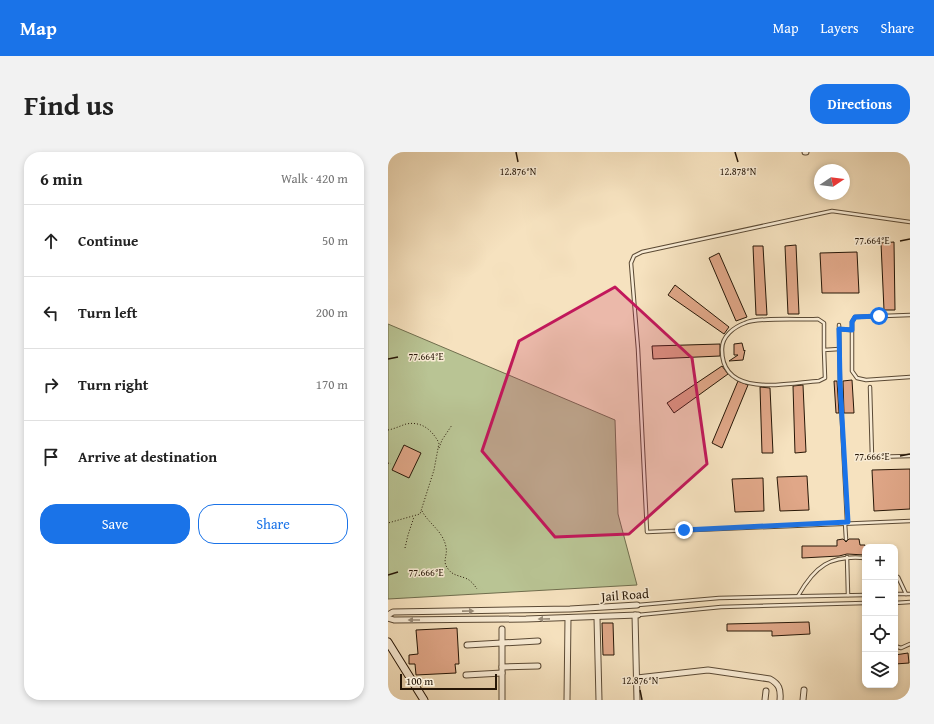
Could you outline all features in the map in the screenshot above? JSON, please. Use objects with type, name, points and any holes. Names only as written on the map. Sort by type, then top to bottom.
[{"type":"main road","points":[[388,642],[424,700]]},
{"type":"street","name":"Jail Road","points":[[388,617],[393,612],[570,609],[637,605]]},
{"type":"street","points":[[388,617],[394,620],[597,618],[637,615],[637,700]]},
{"type":"street","points":[[567,700],[568,618]]},
{"type":"street","points":[[597,618],[599,700]]},
{"type":"street","points":[[502,629],[502,700]]},
{"type":"street","points":[[467,645],[538,641]]},
{"type":"street","points":[[502,667],[538,666]]},
{"type":"street","points":[[637,678],[708,670],[770,679],[778,684],[781,691],[780,700]]},
{"type":"street","points":[[466,675],[502,673]]},
{"type":"street","points":[[803,700],[804,690]]},
{"type":"street","points":[[765,700],[766,691]]},
{"type":"lane","points":[[910,222],[828,212],[642,252],[634,256],[631,263],[638,349],[647,532],[910,521]]},
{"type":"lane","points":[[910,315],[855,317],[852,322],[852,371],[857,378],[866,380],[910,377]]},
{"type":"lane","points":[[818,319],[824,323],[824,350],[825,378],[819,381],[752,385],[738,381],[725,366],[722,347],[725,337],[734,328],[746,322],[818,319]]},
{"type":"lane","points":[[839,325],[846,539]]},
{"type":"lane","points":[[839,329],[852,330]]},
{"type":"lane","points":[[824,350],[840,349]]},
{"type":"lane","points":[[870,387],[872,457],[910,456]]},
{"type":"lane","points":[[847,557],[848,595]]},
{"type":"lane","points":[[798,596],[808,579],[819,567],[834,559],[847,557],[862,558]]},
{"type":"lane","points":[[898,577],[908,594]]},
{"type":"lane","name":"Jail Road","points":[[637,605],[719,598],[862,595]]},
{"type":"lane","points":[[898,602],[910,602]]},
{"type":"lane","points":[[637,615],[721,608],[862,603]]},
{"type":"lane","points":[[898,647],[901,648],[910,644]]},
{"type":"path","points":[[388,430],[408,424],[428,427],[439,443],[438,451]]},
{"type":"path","points":[[388,523],[414,517],[420,514],[438,451],[442,440],[452,425]]},
{"type":"path","points":[[388,463],[392,464]]},
{"type":"path","points":[[422,510],[426,519],[438,530],[444,540],[446,548],[444,561],[445,565],[450,572],[469,580],[477,589]]},
{"type":"path","points":[[405,548],[414,517]]},
{"type":"highlighted area","points":[[615,287],[692,358],[707,464],[629,534],[555,537],[482,451],[519,341]]},
{"type":"green space","points":[[388,324],[615,420],[618,514],[637,585],[388,599]]},
{"type":"building","points":[[894,242],[895,310],[884,310],[881,243]]},
{"type":"building","points":[[796,245],[799,314],[788,314],[785,246]]},
{"type":"building","points":[[753,246],[763,246],[767,315],[756,315]]},
{"type":"building","points":[[857,252],[859,293],[822,293],[820,253]]},
{"type":"building","points":[[719,253],[747,317],[736,321],[709,258]]},
{"type":"building","points":[[675,285],[729,327],[724,334],[668,295]]},
{"type":"building","points":[[742,343],[744,351],[745,350],[743,360],[729,361],[738,355],[734,355],[734,344]]},
{"type":"building","points":[[720,344],[720,356],[653,359],[652,346]]},
{"type":"building","points":[[722,366],[728,374],[674,413],[667,403]]},
{"type":"building","points":[[852,380],[854,413],[844,413],[843,381]]},
{"type":"building","points":[[738,381],[748,385],[722,448],[712,443]]},
{"type":"building","points":[[834,381],[837,381],[839,413],[836,413]]},
{"type":"building","points":[[803,385],[806,452],[795,453],[793,386]]},
{"type":"building","points":[[760,387],[770,388],[773,453],[762,453]]},
{"type":"building","points":[[404,445],[421,453],[409,478],[392,470]]},
{"type":"building","points":[[910,469],[910,509],[874,511],[872,470]]},
{"type":"building","points":[[807,476],[809,510],[780,511],[777,477]]},
{"type":"building","points":[[763,478],[764,511],[735,512],[732,479]]},
{"type":"building","points":[[843,539],[846,542],[849,539],[859,539],[860,545],[862,545],[862,555],[847,554],[839,556],[802,558],[802,546],[837,546],[837,540]]},
{"type":"building","points":[[809,622],[810,634],[772,636],[772,631],[727,631],[727,624]]},
{"type":"building","points":[[602,623],[613,623],[614,655],[603,655]]},
{"type":"building","points":[[457,628],[459,664],[455,664],[456,673],[416,675],[415,664],[409,664],[409,655],[418,654],[416,630]]},
{"type":"building","points":[[908,653],[909,663],[898,664],[898,655]]},
{"type":"route","points":[[684,530],[848,522],[842,391],[840,383],[839,329],[852,330],[852,322],[855,317],[879,316]]}]
